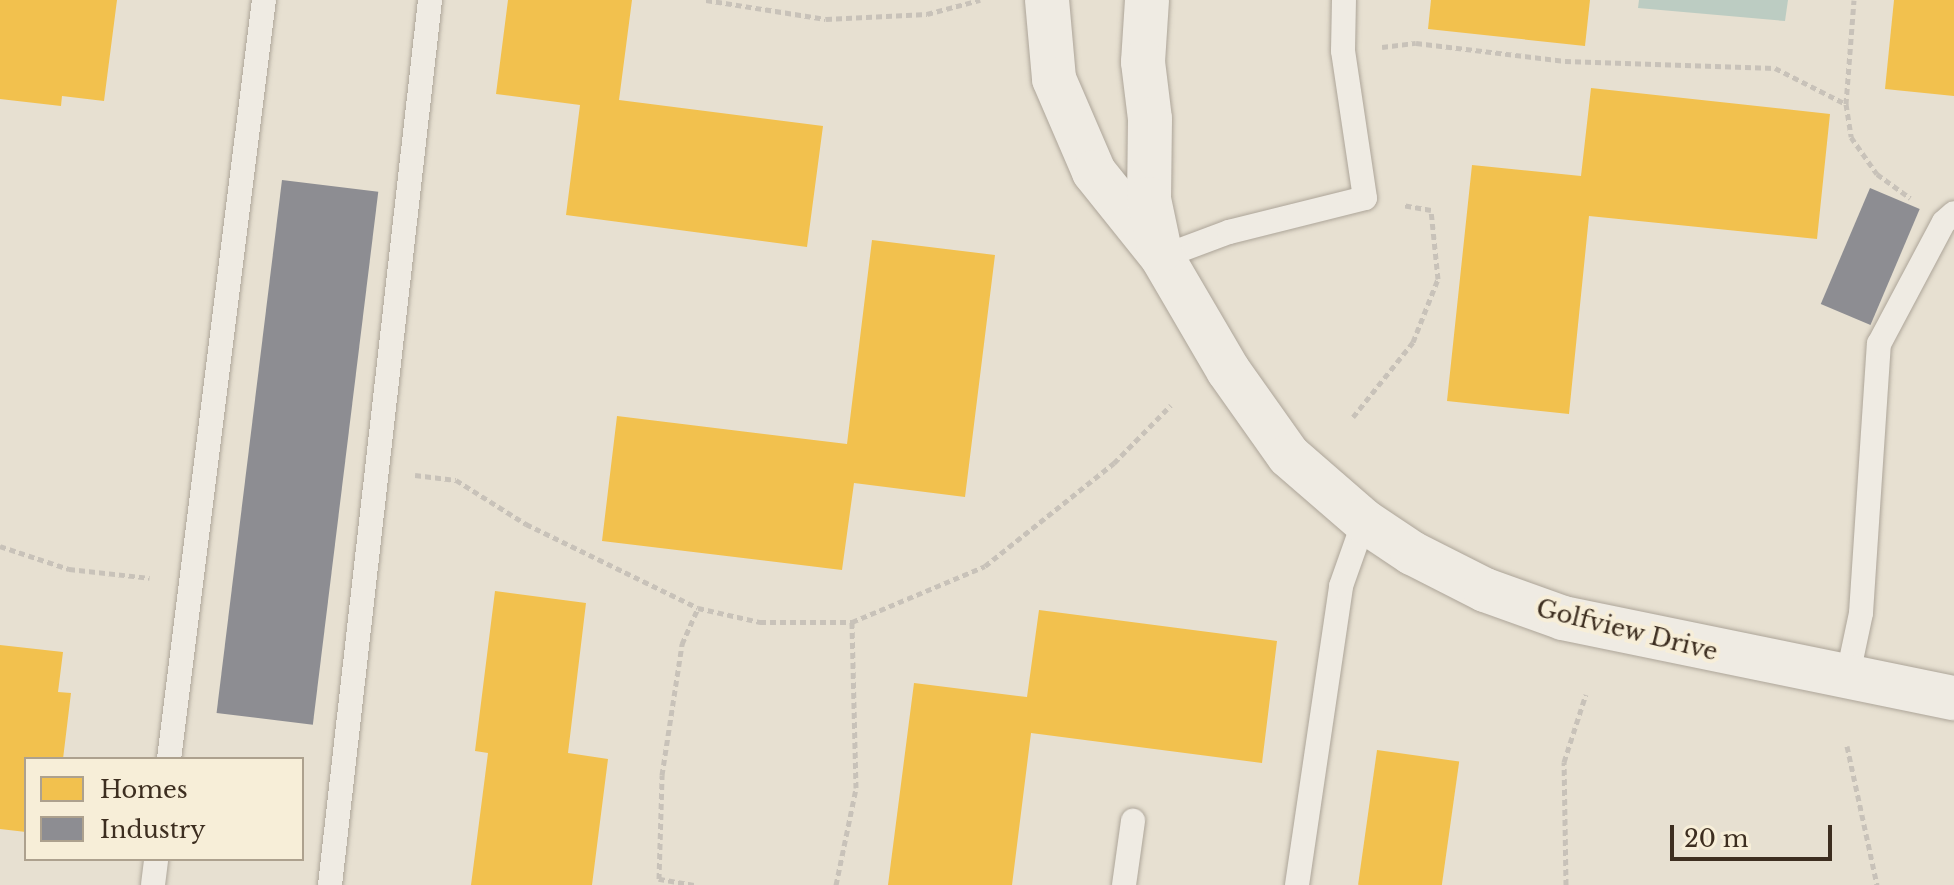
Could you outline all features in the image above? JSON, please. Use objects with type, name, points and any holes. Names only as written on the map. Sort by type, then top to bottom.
[{"type":"street","name":"Golfview Drive","points":[[1047,0],[1054,79],[1094,172],[1162,257],[1228,370],[1289,456],[1364,521],[1412,553],[1485,590],[1563,618],[1847,679],[1954,698]]},
{"type":"street","name":"Golfview Drive","points":[[1147,0],[1143,62],[1150,119],[1149,199],[1162,257]]},
{"type":"lane","points":[[169,757],[264,0]]},
{"type":"lane","points":[[330,885],[430,0]]},
{"type":"lane","points":[[1162,257],[1229,232],[1365,198],[1343,51],[1344,0]]},
{"type":"lane","points":[[1847,679],[1861,613],[1879,344],[1944,222],[1954,213]]},
{"type":"lane","points":[[1297,885],[1341,586],[1364,521]]},
{"type":"lane","points":[[1124,885],[1133,821]]},
{"type":"lane","points":[[153,885],[156,861]]},
{"type":"path","points":[[706,0],[826,19],[927,14],[980,0]]},
{"type":"path","points":[[1854,0],[1846,104],[1851,137],[1877,174]]},
{"type":"path","points":[[1416,43],[1565,61],[1775,68],[1846,104]]},
{"type":"path","points":[[1353,417],[1391,374],[1428,313],[1438,279],[1431,210]]},
{"type":"path","points":[[376,471],[456,480],[526,524],[698,608],[760,622],[852,622],[985,566],[1047,511],[1114,463],[1171,405]]},
{"type":"path","points":[[0,546],[69,569],[191,582]]},
{"type":"path","points":[[694,885],[659,879],[662,775],[682,644],[698,608]]},
{"type":"path","points":[[836,885],[856,788],[852,622]]},
{"type":"path","points":[[1566,885],[1564,762],[1586,694]]},
{"type":"path","points":[[1847,746],[1877,885]]},
{"type":"shaded area","points":[[1639,0],[1788,0],[1785,21],[1638,8]]},
{"type":"building: Homes","points":[[0,0],[117,0],[104,101],[62,96],[61,106],[0,99]]},
{"type":"building: Homes","points":[[508,0],[632,0],[619,100],[823,126],[807,247],[566,215],[580,105],[496,94]]},
{"type":"building: Homes","points":[[1431,0],[1590,0],[1585,46],[1428,29]]},
{"type":"building: Homes","points":[[1894,0],[1954,0],[1954,96],[1885,89]]},
{"type":"building: Homes","points":[[1591,88],[1830,114],[1817,239],[1589,216],[1569,414],[1447,401],[1472,165],[1581,176]]},
{"type":"building: Homes","points":[[872,240],[995,255],[965,497],[854,483],[842,570],[602,541],[617,416],[847,444]]},
{"type":"building: Homes","points":[[495,591],[586,603],[568,753],[608,759],[592,885],[471,885],[488,753],[475,751]]},
{"type":"building: Homes","points":[[1039,610],[1277,641],[1262,763],[1031,733],[1012,885],[888,885],[914,683],[1027,697]]},
{"type":"building: Homes","points":[[0,645],[63,652],[58,692],[71,693],[63,757],[24,757],[24,832],[0,829]]},
{"type":"building: Homes","points":[[1377,750],[1459,762],[1442,885],[1358,885]]},
{"type":"building: Industry","points":[[282,180],[378,192],[313,725],[217,713]]},
{"type":"building: Industry","points":[[1870,188],[1920,209],[1870,325],[1821,304]]}]
